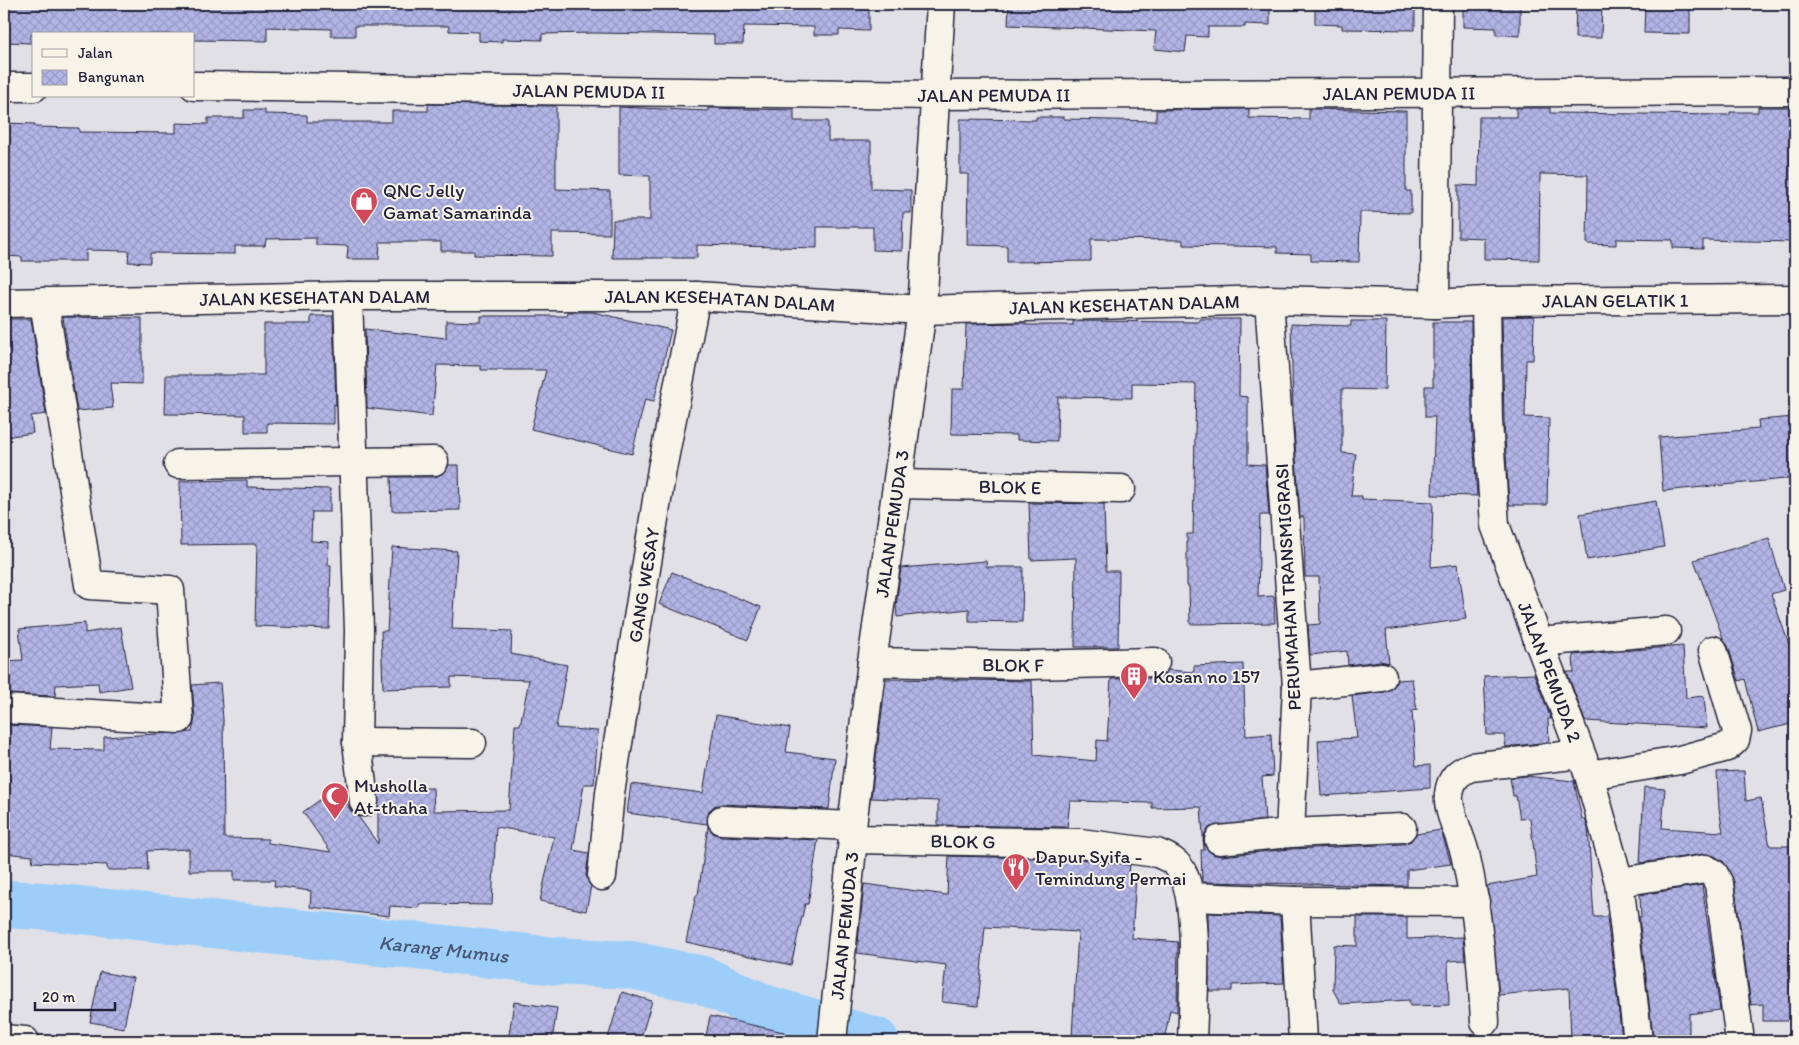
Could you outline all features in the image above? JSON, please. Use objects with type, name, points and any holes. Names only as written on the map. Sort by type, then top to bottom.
[{"type":"street","name":"JALAN PEMUDA 3","points":[[832,1041],[840,980],[852,833],[872,662],[899,484],[922,310],[940,4]]},
{"type":"street","points":[[1435,304],[1439,92],[1438,4]]},
{"type":"street","name":"JALAN PEMUDA II","points":[[195,86],[936,95],[1795,91]]},
{"type":"street","points":[[4,87],[32,87]]},
{"type":"street","points":[[348,296],[359,630],[357,742],[364,802]]},
{"type":"street","name":"JALAN KESEHATAN DALAM","points":[[4,303],[348,296],[696,296],[922,310],[1269,300],[1435,304]]},
{"type":"street","name":"GANG WESAY","points":[[602,876],[610,793],[662,469],[696,296]]},
{"type":"street","name":"JALAN GELATIK 1","points":[[1435,304],[1486,301],[1795,299]]},
{"type":"street","name":"PERUMAHAN TRANSMIGRASI","points":[[1269,300],[1297,686],[1290,834]]},
{"type":"street","name":"JALAN PEMUDA 2","points":[[1486,301],[1488,421],[1495,525],[1585,764],[1619,882],[1638,1041]]},
{"type":"street","points":[[4,709],[179,719],[170,590],[89,585],[44,302]]},
{"type":"street","points":[[178,464],[354,460],[434,461]]},
{"type":"street","name":"BLOK E","points":[[899,484],[1121,489]]},
{"type":"street","points":[[1538,642],[1666,631]]},
{"type":"street","points":[[1485,1022],[1475,902],[1466,855],[1448,798],[1450,785],[1455,776],[1465,769],[1482,765],[1585,764],[1680,760],[1730,745],[1737,731],[1713,650]]},
{"type":"street","name":"BLOK F","points":[[872,662],[1028,665],[1155,662]]},
{"type":"street","points":[[1297,686],[1382,677]]},
{"type":"street","points":[[357,742],[472,743]]},
{"type":"street","name":"BLOK G","points":[[722,820],[852,833],[1110,846],[1157,853],[1179,866],[1187,886]]},
{"type":"street","points":[[1220,840],[1402,828]]},
{"type":"street","points":[[1619,882],[1706,869],[1714,874],[1719,884],[1740,1041]]},
{"type":"street","points":[[1192,1041],[1194,973],[1187,886],[1295,901],[1475,902]]},
{"type":"street","points":[[1295,901],[1302,1041]]},
{"type":"street","points":[[4,1039],[25,1041]]},
{"type":"building","points":[[4,4],[869,4],[869,31],[839,30],[839,35],[814,35],[814,27],[744,26],[743,44],[714,44],[714,35],[594,33],[542,34],[542,40],[502,39],[502,42],[479,41],[479,32],[449,31],[449,26],[355,26],[355,36],[331,36],[331,29],[267,27],[267,41],[195,40],[195,32],[32,32],[31,43],[4,42]]},
{"type":"building","points":[[1009,4],[1270,4],[1270,25],[1245,24],[1245,27],[1208,27],[1208,37],[1187,36],[1185,52],[1154,49],[1156,31],[1008,25]]},
{"type":"building","points":[[1315,4],[1415,4],[1415,30],[1342,29],[1342,25],[1315,24]]},
{"type":"building","points":[[1463,4],[1520,4],[1520,36],[1496,35],[1496,28],[1463,27]]},
{"type":"building","points":[[1576,4],[1602,4],[1601,38],[1575,38]]},
{"type":"building","points":[[1645,4],[1690,4],[1690,34],[1644,33]]},
{"type":"building","points":[[428,104],[556,106],[556,189],[610,191],[610,234],[552,233],[552,256],[474,255],[474,251],[441,251],[441,242],[380,242],[379,259],[347,259],[348,246],[316,245],[316,238],[266,239],[265,246],[235,246],[235,254],[150,253],[150,263],[128,262],[129,251],[86,250],[86,261],[22,261],[22,257],[4,256],[4,123],[35,124],[35,127],[79,128],[79,132],[176,133],[176,123],[208,124],[208,118],[244,118],[244,110],[265,110],[265,114],[307,115],[307,122],[392,122],[392,111],[428,111]]},
{"type":"building","points":[[619,107],[708,111],[708,108],[794,110],[794,121],[828,121],[828,141],[871,141],[871,189],[911,190],[911,213],[903,213],[902,251],[873,250],[873,227],[817,227],[817,248],[697,245],[697,258],[612,258],[613,220],[650,220],[650,176],[619,175]]},
{"type":"building","points":[[1758,107],[1795,107],[1795,242],[1703,240],[1703,249],[1673,248],[1673,240],[1616,239],[1616,245],[1587,244],[1588,175],[1540,174],[1539,260],[1484,259],[1484,238],[1458,237],[1458,185],[1478,186],[1479,117],[1516,117],[1516,108],[1550,108],[1550,113],[1730,115],[1730,112],[1758,112]]},
{"type":"building","points":[[1249,109],[1249,118],[1309,119],[1309,109],[1406,111],[1406,191],[1411,191],[1411,213],[1360,212],[1359,262],[1311,261],[1311,254],[1277,253],[1277,247],[1183,245],[1183,240],[1091,239],[1091,261],[1007,262],[1007,246],[967,245],[968,174],[960,174],[960,119],[1036,120],[1036,117],[1064,117],[1064,119],[1156,121],[1156,110]]},
{"type":"building","points":[[568,312],[593,312],[671,330],[654,401],[645,399],[632,454],[531,429],[546,370],[481,370],[481,366],[437,365],[432,416],[367,408],[365,329],[446,338],[446,321],[481,322],[481,316],[567,316]]},
{"type":"building","points":[[311,316],[333,316],[336,405],[334,404],[334,424],[267,423],[267,432],[245,432],[245,415],[165,414],[166,375],[264,375],[264,324],[311,324]]},
{"type":"building","points":[[1534,316],[1533,360],[1526,360],[1525,417],[1549,418],[1547,505],[1509,505],[1504,420],[1502,317]]},
{"type":"building","points":[[63,317],[142,318],[142,384],[110,383],[113,408],[77,411]]},
{"type":"building","points":[[4,319],[31,319],[46,414],[31,416],[33,433],[4,437]]},
{"type":"building","points":[[1199,319],[1240,319],[1239,396],[1248,397],[1248,464],[1265,465],[1269,515],[1260,515],[1258,597],[1274,596],[1275,623],[1190,624],[1189,586],[1187,586],[1187,534],[1193,534],[1196,384],[1132,383],[1132,398],[1058,397],[1057,441],[1017,440],[1017,435],[951,434],[952,389],[964,389],[966,324],[1026,323],[1026,325],[1073,325],[1073,321],[1199,322]]},
{"type":"building","points":[[1351,321],[1386,321],[1385,390],[1342,389],[1342,453],[1356,454],[1351,496],[1362,496],[1362,499],[1433,502],[1431,567],[1458,564],[1466,619],[1386,630],[1389,663],[1380,661],[1348,665],[1347,651],[1310,655],[1308,625],[1320,624],[1319,577],[1305,577],[1304,517],[1300,517],[1293,412],[1291,324],[1351,326]]},
{"type":"building","points":[[1433,322],[1471,322],[1472,421],[1477,496],[1432,495],[1435,417],[1425,417],[1425,386],[1433,386]]},
{"type":"building","points":[[1795,417],[1795,478],[1663,491],[1659,437],[1759,429],[1758,420]]},
{"type":"building","points":[[449,465],[459,465],[460,510],[392,511],[391,477],[435,477],[442,474]]},
{"type":"building","points":[[247,480],[247,487],[330,489],[330,512],[312,512],[311,541],[329,542],[328,565],[331,565],[329,629],[255,626],[257,544],[181,545],[180,481]]},
{"type":"building","points":[[1656,501],[1664,547],[1587,560],[1580,514]]},
{"type":"building","points":[[1029,503],[1104,504],[1106,571],[1119,571],[1118,647],[1075,647],[1076,558],[1031,560]]},
{"type":"building","points":[[1769,538],[1784,590],[1771,594],[1795,661],[1795,723],[1758,732],[1745,679],[1739,681],[1728,646],[1723,638],[1694,560]]},
{"type":"building","points":[[392,547],[457,551],[452,629],[512,631],[511,654],[567,665],[556,728],[598,731],[594,784],[584,784],[573,850],[589,853],[586,875],[591,886],[586,911],[540,901],[554,837],[496,827],[492,905],[419,904],[419,908],[390,906],[389,916],[310,907],[311,891],[274,886],[275,880],[234,880],[234,871],[189,871],[189,849],[147,851],[148,870],[107,870],[107,865],[32,862],[33,856],[4,853],[4,725],[52,727],[50,749],[104,750],[104,737],[192,732],[195,718],[192,685],[220,683],[223,719],[224,838],[268,839],[268,843],[331,852],[303,812],[338,787],[351,811],[358,816],[378,844],[378,789],[433,788],[434,811],[509,810],[515,725],[520,725],[529,680],[451,677],[451,687],[383,689],[381,631],[387,631]]},
{"type":"building","points":[[986,561],[987,567],[1023,567],[1022,622],[969,621],[969,609],[897,617],[896,606],[901,568]]},
{"type":"building","points":[[672,572],[761,607],[748,640],[659,604]]},
{"type":"building","points":[[85,623],[85,633],[121,627],[131,687],[99,692],[98,683],[56,685],[55,696],[4,694],[4,661],[23,660],[19,629]]},
{"type":"building","points":[[1683,646],[1686,698],[1704,696],[1707,728],[1585,721],[1567,672],[1574,672],[1573,655]]},
{"type":"building","points":[[1243,664],[1246,736],[1271,734],[1273,776],[1262,777],[1265,820],[1210,827],[1205,833],[1203,840],[1201,807],[1152,808],[1152,803],[1070,801],[1067,827],[938,825],[938,801],[871,798],[886,679],[1032,681],[1034,755],[1096,761],[1097,740],[1107,741],[1111,679],[1155,678],[1163,676],[1168,670],[1194,672],[1194,666]]},
{"type":"building","points":[[1534,674],[1551,719],[1548,719],[1549,742],[1506,747],[1504,735],[1487,735],[1484,676]]},
{"type":"building","points":[[1412,679],[1417,710],[1412,711],[1416,766],[1430,765],[1430,788],[1321,796],[1318,740],[1357,738],[1352,696],[1384,692],[1392,689],[1397,680]]},
{"type":"building","points":[[716,715],[790,728],[786,752],[835,758],[829,809],[722,804],[714,806],[709,811],[707,824],[627,813],[631,784],[703,793]]},
{"type":"building","points":[[1744,771],[1746,801],[1761,798],[1770,846],[1795,846],[1795,1021],[1763,1021],[1763,1004],[1751,1005],[1734,882],[1723,861],[1714,856],[1704,854],[1640,863],[1644,787],[1665,789],[1662,828],[1723,832],[1719,809],[1717,772]]},
{"type":"building","points":[[1525,776],[1574,781],[1582,819],[1585,819],[1588,828],[1594,917],[1607,917],[1622,1038],[1571,1040],[1569,988],[1499,995],[1487,886],[1537,877],[1530,818],[1520,819],[1516,796],[1513,796],[1510,778]]},
{"type":"building","points":[[708,826],[713,833],[721,836],[818,840],[808,904],[805,904],[791,965],[686,942],[696,895],[698,895]]},
{"type":"building","points":[[1441,830],[1451,864],[1407,870],[1407,886],[1202,882],[1201,850],[1204,850],[1203,842],[1213,854],[1221,856],[1291,849],[1403,844],[1411,841],[1416,834]]},
{"type":"building","points":[[949,856],[1079,859],[1130,865],[1129,875],[1136,876],[1132,938],[1178,942],[1177,1012],[1170,1010],[1164,1041],[1126,1041],[1072,1037],[1078,932],[985,927],[978,1006],[942,1002],[946,965],[857,953],[864,884],[947,895]]},
{"type":"building","points":[[1702,885],[1720,1010],[1689,1014],[1689,1041],[1657,1041],[1657,1037],[1653,1037],[1639,917],[1641,917],[1640,895]]},
{"type":"building","points":[[1208,913],[1280,916],[1284,983],[1232,985],[1232,991],[1209,991]]},
{"type":"building","points":[[1357,917],[1407,917],[1407,939],[1463,937],[1465,960],[1448,961],[1449,1005],[1410,1006],[1409,1000],[1341,1004],[1333,990],[1334,945],[1357,946]]},
{"type":"building","points":[[100,972],[133,978],[124,1028],[90,1022]]},
{"type":"building","points":[[622,992],[652,1001],[640,1041],[607,1041]]},
{"type":"building","points":[[514,1002],[557,1008],[552,1041],[508,1041]]},
{"type":"building","points":[[710,1016],[784,1032],[783,1041],[705,1041]]},
{"type":"waterway","name":"Karang Mumus","points":[[4,904],[43,906],[556,961],[631,965],[703,980],[766,1009],[875,1041]]},
{"type":"place","name":"QNC Jelly Gamat Samarinda","points":[[364,225]]},
{"type":"place","name":"Kosan no 157","points":[[1134,700]]},
{"type":"place","name":"Musholla At-thaha","points":[[335,820]]},
{"type":"place","name":"Dapur Syifa - Temindung Permai","points":[[1016,891]]}]
